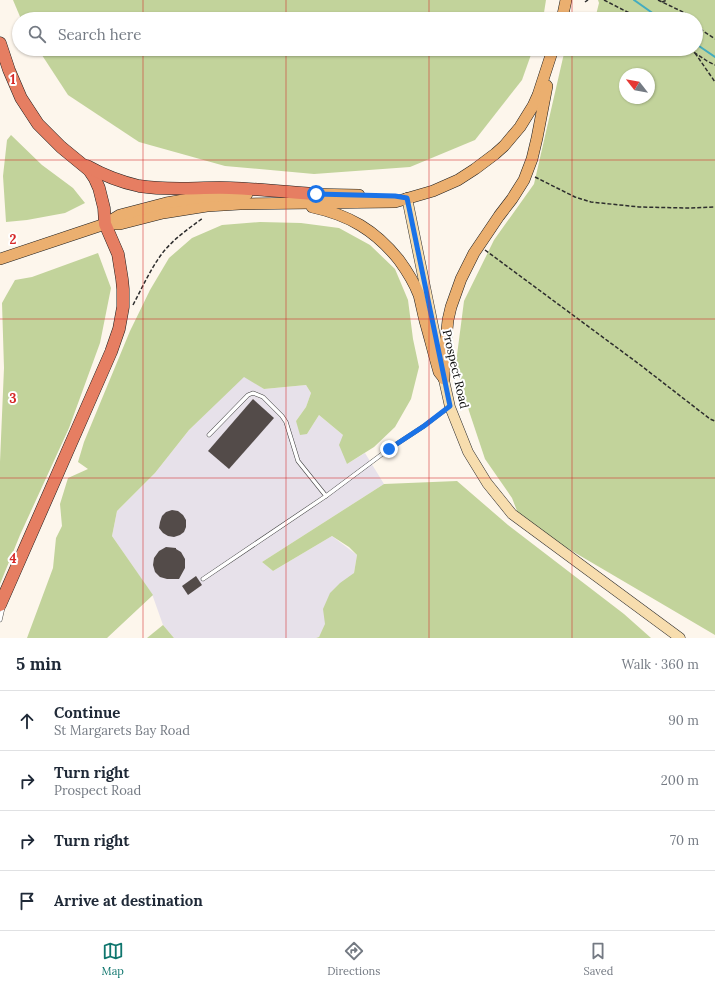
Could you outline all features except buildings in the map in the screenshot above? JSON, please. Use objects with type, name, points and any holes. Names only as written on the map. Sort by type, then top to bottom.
[{"type":"highway","points":[[0,44],[21,98],[38,124],[61,147],[89,170],[98,183],[104,208],[105,224],[118,254],[122,279],[123,307],[119,329],[111,352],[0,605]]},
{"type":"highway","points":[[77,161],[113,178],[131,184],[151,187],[190,189],[230,188],[316,194]]},
{"type":"main road","points":[[563,12],[566,0]]},
{"type":"main road","points":[[105,224],[120,224],[163,213],[207,206],[240,204],[395,202],[433,191],[458,180],[475,169],[504,146],[520,127],[533,106],[552,56]]},
{"type":"main road","points":[[444,379],[446,335],[451,307],[461,279],[474,253],[524,180],[532,159],[537,138],[553,56]]},
{"type":"main road","points":[[0,259],[105,224],[120,215],[166,203],[195,198],[254,193],[395,196],[407,198]]},
{"type":"main road","name":"Prospect Road","points":[[407,198],[450,406],[468,452],[487,483],[512,514],[680,638]]},
{"type":"main road","points":[[286,204],[314,207],[341,215],[366,228],[388,246],[405,268],[415,286],[439,372],[444,379]]},
{"type":"lane","points":[[209,435],[248,395],[253,393],[263,398],[282,416],[286,422],[298,461],[326,496]]},
{"type":"lane","points":[[203,579],[326,496],[450,406]]},
{"type":"lane","points":[[0,620],[11,580]]},
{"type":"path","points":[[604,0],[627,12]]},
{"type":"path","points":[[658,0],[684,12]]},
{"type":"path","points":[[662,2],[667,0]]},
{"type":"path","points":[[703,31],[715,39]]},
{"type":"path","points":[[697,56],[715,82]]},
{"type":"path","points":[[700,56],[715,64]]},
{"type":"path","points":[[526,173],[575,198],[591,202],[639,207],[715,207]]},
{"type":"path","points":[[133,304],[161,254],[186,230],[203,218]]},
{"type":"path","points":[[479,246],[715,422]]},
{"type":"shaded area","points":[[244,376],[264,389],[306,385],[311,393],[306,407],[296,421],[307,434],[319,415],[343,435],[347,464],[365,453],[384,484],[262,562],[273,571],[332,536],[357,555],[354,573],[319,637],[316,638],[174,638],[163,625],[152,594],[112,536],[117,511],[155,473],[189,430]]},
{"type":"green space","points":[[13,0],[546,0],[544,12],[18,12]]},
{"type":"green space","points":[[598,0],[715,0],[715,635],[521,521],[512,498],[485,459],[469,411],[456,363],[464,301],[494,240],[534,184],[563,56],[703,56],[703,12],[597,12],[599,3]]},
{"type":"green space","points":[[43,56],[531,56],[522,80],[475,140],[410,167],[314,174],[225,166],[139,142],[68,95]]},
{"type":"green space","points":[[11,135],[42,165],[73,188],[85,203],[65,213],[6,222],[3,176],[7,140]]},
{"type":"green space","points":[[260,222],[301,223],[339,228],[370,245],[395,269],[408,300],[413,339],[419,367],[411,399],[395,427],[374,447],[347,464],[339,445],[343,435],[319,415],[307,434],[300,435],[296,421],[306,407],[311,393],[306,385],[264,389],[244,377],[189,430],[155,473],[117,511],[112,536],[153,595],[107,638],[27,638],[53,568],[56,538],[62,526],[60,504],[68,478],[88,469],[78,462],[84,442],[130,331],[150,290],[169,258],[192,238],[222,225]]},
{"type":"green space","points":[[98,253],[111,288],[100,343],[69,428],[20,535],[0,584],[0,462],[4,368],[2,303],[15,280],[32,277]]},
{"type":"green space","points":[[457,481],[508,525],[624,614],[651,638],[316,638],[319,637],[325,624],[323,609],[330,593],[340,583],[354,573],[357,555],[349,547],[332,536],[273,571],[262,562],[384,484]]},
{"type":"green space","points":[[163,625],[174,638],[147,638]]},
{"type":"waterway","points":[[634,0],[651,12]]},
{"type":"waterway","points":[[703,49],[715,57]]},
{"type":"route","points":[[316,194],[395,196],[407,198],[450,406],[424,426],[389,449]]}]
